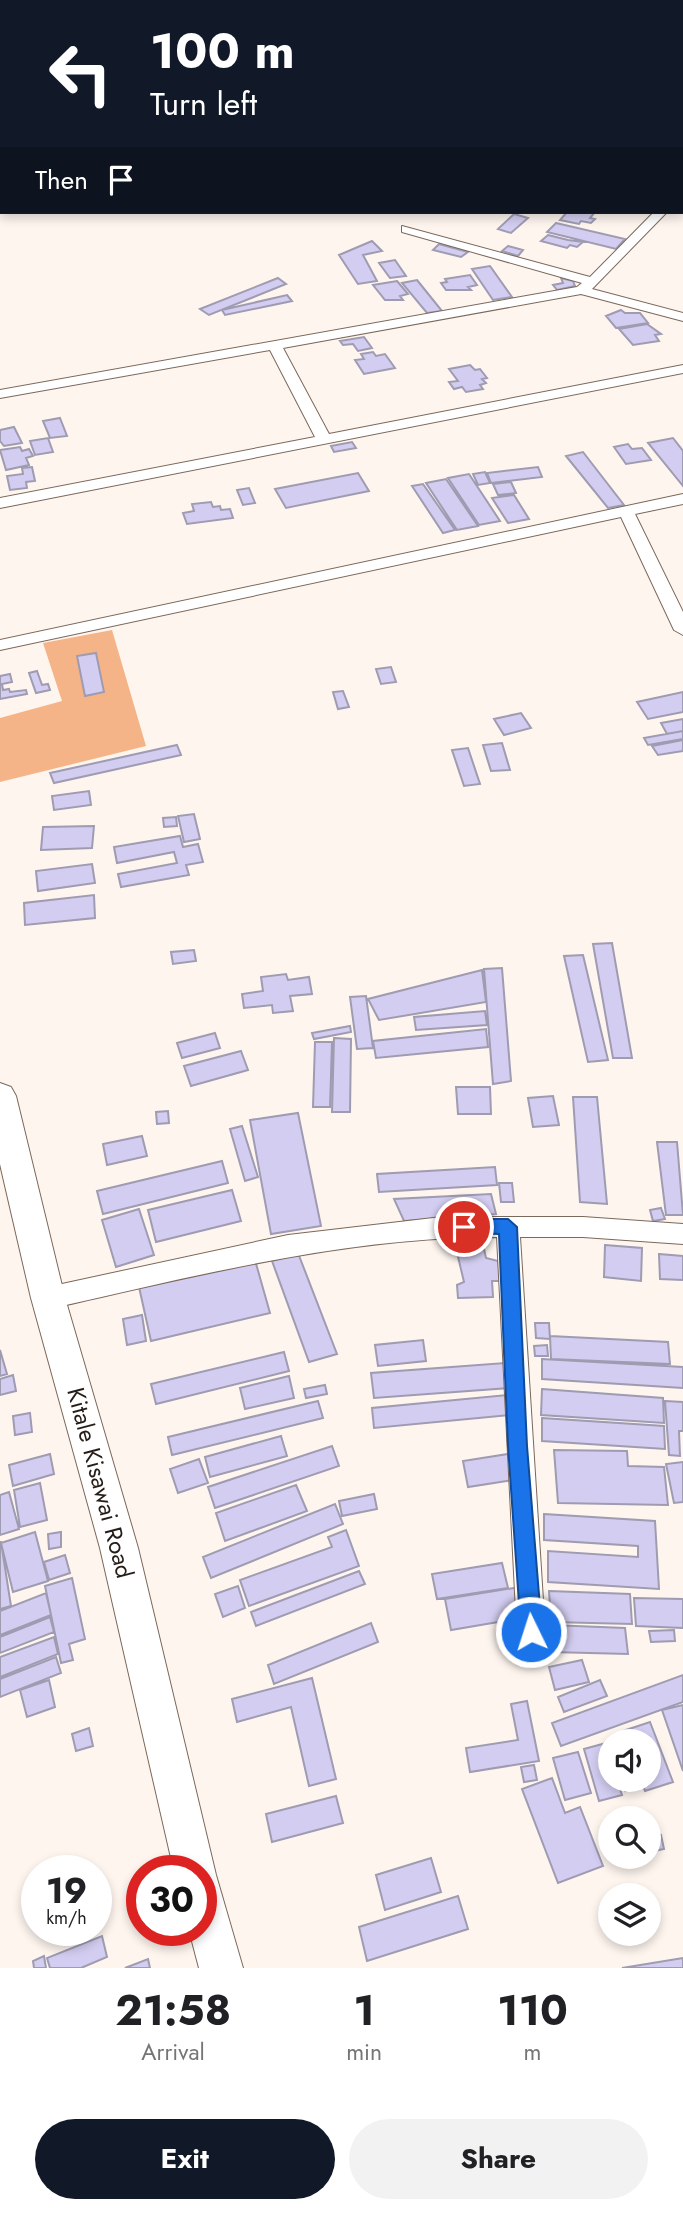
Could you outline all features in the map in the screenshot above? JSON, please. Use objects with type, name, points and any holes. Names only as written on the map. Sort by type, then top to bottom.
[{"type":"street","points":[[0,394],[587,286],[660,214]]},
{"type":"street","points":[[407,229],[683,317]]},
{"type":"street","points":[[275,345],[324,439]]},
{"type":"street","points":[[0,503],[683,369]]},
{"type":"street","points":[[0,645],[683,499]]},
{"type":"street","points":[[626,511],[683,630]]},
{"type":"street","name":"Kitale Kisawai Road","points":[[0,1096],[48,1298],[119,1548],[193,1855]]},
{"type":"street","points":[[48,1298],[288,1245],[442,1227],[583,1227],[683,1234]]},
{"type":"street","points":[[508,1227],[518,1446],[531,1632]]},
{"type":"street","points":[[215,1946],[221,1968]]},
{"type":"shaded area","points":[[112,630],[146,746],[0,782],[0,718],[62,701],[43,643]]},
{"type":"building","points":[[514,214],[528,218],[511,233],[498,229]]},
{"type":"building","points":[[565,214],[593,214],[590,218],[595,219],[591,223],[581,221],[579,224],[560,220]]},
{"type":"building","points":[[556,223],[625,239],[616,249],[547,232]]},
{"type":"building","points":[[548,235],[583,242],[577,247],[570,245],[567,248],[541,241]]},
{"type":"building","points":[[372,241],[382,251],[363,255],[377,281],[358,284],[339,255]]},
{"type":"building","points":[[439,244],[468,252],[461,257],[433,250]]},
{"type":"building","points":[[508,246],[523,250],[518,256],[502,251]]},
{"type":"building","points":[[395,260],[406,276],[390,278],[379,263]]},
{"type":"building","points":[[490,266],[512,297],[493,300],[472,269]]},
{"type":"building","points":[[470,275],[477,285],[468,287],[471,290],[446,290],[441,283],[447,282],[445,279]]},
{"type":"building","points":[[278,278],[286,284],[209,315],[200,309]]},
{"type":"building","points":[[561,278],[573,281],[575,286],[557,290],[553,285],[563,283]]},
{"type":"building","points":[[417,280],[442,311],[427,313],[402,283]]},
{"type":"building","points":[[397,281],[408,294],[400,296],[403,300],[385,300],[373,285]]},
{"type":"building","points":[[287,295],[292,301],[225,315],[222,310]]},
{"type":"building","points":[[621,310],[625,313],[640,313],[648,323],[616,328],[606,316]]},
{"type":"building","points":[[647,324],[661,334],[655,335],[659,341],[633,345],[619,329]]},
{"type":"building","points":[[364,337],[372,348],[358,351],[353,344],[343,345],[340,341]]},
{"type":"building","points":[[373,352],[376,356],[385,354],[395,368],[364,374],[355,360],[364,359],[361,354]]},
{"type":"building","points":[[470,365],[475,370],[480,369],[487,378],[482,379],[486,383],[480,385],[483,389],[466,392],[462,387],[454,389],[449,382],[458,381],[449,369]]},
{"type":"building","points":[[60,418],[67,436],[50,438],[43,421]]},
{"type":"building","points":[[14,427],[22,443],[4,446],[0,441],[0,430]]},
{"type":"building","points":[[48,438],[53,452],[35,455],[30,441]]},
{"type":"building","points":[[673,438],[683,451],[683,486],[648,443]]},
{"type":"building","points":[[352,442],[356,448],[334,452],[331,446]]},
{"type":"building","points":[[628,444],[632,449],[642,448],[651,460],[626,464],[614,447]]},
{"type":"building","points":[[20,447],[22,451],[29,449],[33,456],[26,458],[29,465],[6,470],[0,450]]},
{"type":"building","points":[[583,452],[624,505],[608,508],[566,456]]},
{"type":"building","points":[[32,467],[35,481],[26,482],[27,488],[10,490],[7,476],[23,474],[22,468]]},
{"type":"building","points":[[538,467],[542,477],[491,483],[487,473]]},
{"type":"building","points":[[485,472],[490,483],[478,485],[473,474]]},
{"type":"building","points":[[358,473],[369,491],[286,508],[275,489]]},
{"type":"building","points":[[469,474],[500,521],[479,525],[448,478]]},
{"type":"building","points":[[446,479],[478,526],[457,530],[426,483]]},
{"type":"building","points":[[511,482],[516,493],[498,495],[493,484]]},
{"type":"building","points":[[423,484],[455,530],[443,533],[412,486]]},
{"type":"building","points":[[249,488],[255,503],[243,505],[237,490]]},
{"type":"building","points":[[514,495],[529,519],[508,523],[492,498]]},
{"type":"building","points":[[211,502],[213,507],[220,506],[221,510],[230,509],[233,518],[187,524],[183,513],[194,511],[192,504]]},
{"type":"building","points":[[96,653],[104,692],[85,696],[77,656]]},
{"type":"building","points":[[391,667],[396,682],[381,684],[376,669]]},
{"type":"building","points":[[37,671],[42,685],[48,684],[50,690],[36,693],[29,673]]},
{"type":"building","points":[[10,674],[12,682],[2,684],[3,690],[26,690],[27,694],[0,699],[0,676]]},
{"type":"building","points":[[343,691],[349,707],[338,709],[333,692]]},
{"type":"building","points":[[683,692],[683,712],[648,719],[637,702]]},
{"type":"building","points":[[521,713],[531,728],[504,735],[494,719]]},
{"type":"building","points":[[683,719],[683,731],[667,734],[661,723]]},
{"type":"building","points":[[683,731],[683,739],[648,745],[644,738]]},
{"type":"building","points":[[683,740],[683,751],[658,755],[652,746]]},
{"type":"building","points":[[502,743],[510,770],[491,771],[483,745]]},
{"type":"building","points":[[177,745],[181,755],[54,783],[50,773]]},
{"type":"building","points":[[468,748],[480,784],[464,786],[452,750]]},
{"type":"building","points":[[89,791],[91,805],[54,810],[52,796]]},
{"type":"building","points":[[194,814],[200,839],[184,842],[178,816]]},
{"type":"building","points":[[176,817],[177,826],[164,827],[163,818]]},
{"type":"building","points":[[94,826],[92,848],[41,850],[43,827]]},
{"type":"building","points":[[180,836],[183,847],[198,844],[203,862],[186,865],[189,875],[121,887],[118,874],[177,863],[174,852],[117,863],[114,847]]},
{"type":"building","points":[[92,864],[95,883],[38,891],[36,871]]},
{"type":"building","points":[[94,895],[95,918],[25,925],[24,903]]},
{"type":"building","points":[[612,943],[632,1058],[613,1058],[593,944]]},
{"type":"building","points":[[194,950],[196,961],[173,964],[171,952]]},
{"type":"building","points":[[583,955],[608,1060],[588,1062],[564,956]]},
{"type":"building","points":[[502,968],[511,1081],[493,1084],[484,969]]},
{"type":"building","points":[[482,970],[486,1002],[379,1020],[368,999]]},
{"type":"building","points":[[286,974],[288,980],[309,977],[312,994],[290,996],[293,1011],[273,1013],[272,1005],[244,1008],[242,994],[263,991],[261,977]]},
{"type":"building","points":[[366,996],[373,1048],[357,1049],[350,997]]},
{"type":"building","points":[[485,1011],[487,1025],[416,1030],[414,1017]]},
{"type":"building","points":[[350,1026],[351,1032],[314,1039],[312,1033]]},
{"type":"building","points":[[486,1029],[488,1047],[376,1058],[373,1041]]},
{"type":"building","points":[[215,1033],[220,1048],[182,1058],[177,1043]]},
{"type":"building","points":[[334,1038],[351,1039],[350,1112],[332,1112]]},
{"type":"building","points":[[315,1042],[332,1042],[330,1107],[313,1107]]},
{"type":"building","points":[[241,1051],[248,1070],[191,1086],[184,1066]]},
{"type":"building","points":[[456,1087],[490,1087],[491,1114],[458,1114]]},
{"type":"building","points":[[553,1096],[559,1125],[533,1127],[528,1098]]},
{"type":"building","points":[[573,1097],[597,1097],[607,1204],[580,1202]]},
{"type":"building","points":[[168,1111],[169,1123],[157,1124],[156,1112]]},
{"type":"building","points":[[298,1113],[321,1226],[271,1234],[250,1120]]},
{"type":"building","points":[[242,1126],[258,1177],[245,1181],[230,1129]]},
{"type":"building","points":[[142,1136],[147,1156],[107,1165],[103,1144]]},
{"type":"building","points":[[657,1142],[677,1142],[683,1215],[666,1215]]},
{"type":"building","points":[[222,1161],[228,1183],[103,1214],[97,1191]]},
{"type":"building","points":[[495,1167],[497,1185],[379,1192],[377,1174]]},
{"type":"building","points":[[499,1183],[512,1183],[514,1202],[501,1202]]},
{"type":"building","points":[[232,1190],[241,1221],[156,1242],[148,1210]]},
{"type":"building","points":[[491,1194],[496,1214],[404,1221],[394,1199]]},
{"type":"building","points":[[661,1208],[665,1219],[653,1221],[650,1210]]},
{"type":"building","points":[[139,1209],[154,1255],[116,1267],[102,1220]]},
{"type":"building","points":[[482,1240],[486,1258],[498,1261],[501,1281],[492,1281],[493,1297],[458,1298],[457,1285],[464,1282],[455,1244]]},
{"type":"building","points":[[605,1245],[642,1248],[641,1281],[604,1277]]},
{"type":"building","points":[[298,1253],[337,1354],[309,1362],[272,1261]]},
{"type":"building","points":[[659,1254],[683,1256],[683,1280],[660,1279]]},
{"type":"building","points":[[255,1260],[270,1313],[151,1341],[139,1287]]},
{"type":"building","points":[[142,1315],[146,1341],[127,1345],[123,1319]]},
{"type":"building","points":[[535,1323],[549,1323],[550,1339],[536,1338]]},
{"type":"building","points":[[550,1336],[668,1342],[670,1364],[551,1359]]},
{"type":"building","points":[[423,1340],[426,1361],[378,1366],[375,1345]]},
{"type":"building","points":[[547,1345],[548,1356],[535,1356],[534,1346]]},
{"type":"building","points":[[0,1350],[7,1374],[0,1376]]},
{"type":"building","points":[[284,1352],[289,1371],[156,1404],[151,1384]]},
{"type":"building","points":[[542,1359],[683,1367],[683,1388],[542,1379]]},
{"type":"building","points":[[505,1363],[509,1388],[374,1398],[371,1373]]},
{"type":"building","points":[[13,1375],[16,1391],[0,1395],[0,1379]]},
{"type":"building","points":[[289,1376],[294,1398],[245,1409],[240,1388]]},
{"type":"building","points":[[325,1385],[327,1394],[306,1398],[304,1389]]},
{"type":"building","points":[[542,1389],[663,1398],[664,1423],[541,1415]]},
{"type":"building","points":[[507,1395],[510,1415],[374,1428],[372,1408]]},
{"type":"building","points":[[318,1401],[323,1418],[172,1455],[168,1437]]},
{"type":"building","points":[[665,1401],[683,1402],[683,1431],[679,1431],[680,1456],[669,1455]]},
{"type":"building","points":[[30,1413],[32,1432],[15,1435],[13,1416]]},
{"type":"building","points":[[542,1418],[664,1426],[665,1449],[542,1441]]},
{"type":"building","points":[[281,1436],[287,1456],[210,1477],[205,1457]]},
{"type":"building","points":[[332,1446],[339,1466],[215,1508],[208,1487]]},
{"type":"building","points":[[554,1450],[627,1451],[628,1466],[664,1467],[668,1505],[558,1503]]},
{"type":"building","points":[[50,1454],[54,1474],[13,1486],[9,1465]]},
{"type":"building","points":[[508,1454],[514,1480],[468,1487],[463,1461]]},
{"type":"building","points":[[199,1459],[208,1483],[178,1493],[170,1469]]},
{"type":"building","points":[[683,1462],[683,1502],[674,1503],[666,1464]]},
{"type":"building","points":[[40,1483],[47,1520],[20,1527],[14,1490]]},
{"type":"building","points":[[296,1485],[307,1511],[225,1541],[216,1513]]},
{"type":"building","points":[[9,1492],[19,1529],[0,1535],[0,1495]]},
{"type":"building","points":[[374,1494],[377,1509],[342,1516],[339,1501]]},
{"type":"building","points":[[335,1504],[343,1524],[211,1578],[203,1557]]},
{"type":"building","points":[[544,1514],[655,1521],[659,1589],[548,1582],[548,1551],[638,1557],[638,1546],[544,1540]]},
{"type":"building","points":[[346,1530],[359,1566],[249,1606],[240,1580],[332,1547],[328,1537]]},
{"type":"building","points":[[35,1532],[48,1581],[13,1592],[1,1543]]},
{"type":"building","points":[[61,1532],[61,1547],[49,1549],[48,1534]]},
{"type":"building","points":[[0,1542],[11,1606],[0,1609]]},
{"type":"building","points":[[65,1555],[70,1573],[49,1580],[44,1562]]},
{"type":"building","points":[[502,1563],[508,1588],[437,1599],[432,1574]]},
{"type":"building","points":[[359,1571],[365,1584],[256,1626],[251,1612]]},
{"type":"building","points":[[72,1578],[85,1639],[69,1644],[73,1660],[61,1663],[45,1586]]},
{"type":"building","points":[[238,1586],[245,1608],[223,1617],[215,1594]]},
{"type":"building","points":[[520,1587],[527,1617],[451,1630],[445,1599]]},
{"type":"building","points":[[549,1591],[630,1594],[632,1624],[551,1622]]},
{"type":"building","points":[[46,1593],[51,1615],[0,1635],[0,1611]]},
{"type":"building","points":[[634,1598],[683,1599],[683,1628],[636,1626]]},
{"type":"building","points":[[50,1617],[54,1632],[0,1653],[0,1637]]},
{"type":"building","points":[[371,1623],[378,1642],[274,1684],[268,1665]]},
{"type":"building","points":[[550,1625],[625,1628],[628,1654],[551,1652]]},
{"type":"building","points":[[674,1630],[675,1641],[651,1642],[649,1631]]},
{"type":"building","points":[[54,1637],[58,1654],[0,1677],[0,1657]]},
{"type":"building","points":[[56,1657],[61,1673],[0,1697],[0,1679]]},
{"type":"building","points":[[582,1660],[589,1682],[555,1690],[549,1667]]},
{"type":"building","points":[[683,1675],[683,1702],[608,1729],[598,1729],[598,1733],[561,1746],[552,1723]]},
{"type":"building","points":[[312,1678],[336,1779],[309,1786],[291,1707],[237,1722],[232,1699]]},
{"type":"building","points":[[49,1680],[55,1707],[27,1717],[20,1690]]},
{"type":"building","points":[[600,1680],[607,1696],[564,1712],[558,1697]]},
{"type":"building","points":[[527,1701],[539,1761],[470,1772],[466,1748],[518,1740],[511,1704]]},
{"type":"building","points":[[683,1705],[683,1771],[662,1710]]},
{"type":"building","points":[[650,1722],[653,1729],[629,1729]]},
{"type":"building","points":[[89,1728],[93,1746],[76,1751],[72,1734]]},
{"type":"building","points":[[598,1745],[598,1792],[621,1792],[622,1795],[599,1801],[584,1749]]},
{"type":"building","points":[[661,1751],[673,1782],[661,1786]]},
{"type":"building","points":[[578,1752],[591,1793],[565,1800],[553,1758]]},
{"type":"building","points":[[534,1765],[537,1780],[524,1782],[521,1767]]},
{"type":"building","points":[[552,1778],[565,1813],[580,1807],[598,1853],[598,1868],[558,1883],[522,1789]]},
{"type":"building","points":[[336,1796],[343,1823],[272,1842],[266,1814]]},
{"type":"building","points":[[431,1858],[441,1892],[385,1910],[376,1875]]},
{"type":"building","points":[[458,1896],[468,1929],[367,1961],[359,1927]]},
{"type":"building","points":[[77,1946],[104,1946],[107,1957],[81,1968],[50,1968],[47,1958]]},
{"type":"building","points":[[44,1956],[46,1968],[34,1968],[33,1961]]},
{"type":"building","points":[[683,1958],[683,1968],[622,1968]]},
{"type":"building","points":[[148,1959],[150,1968],[125,1968]]},
{"type":"route","points":[[464,1227],[508,1227],[518,1446],[531,1632]]}]
